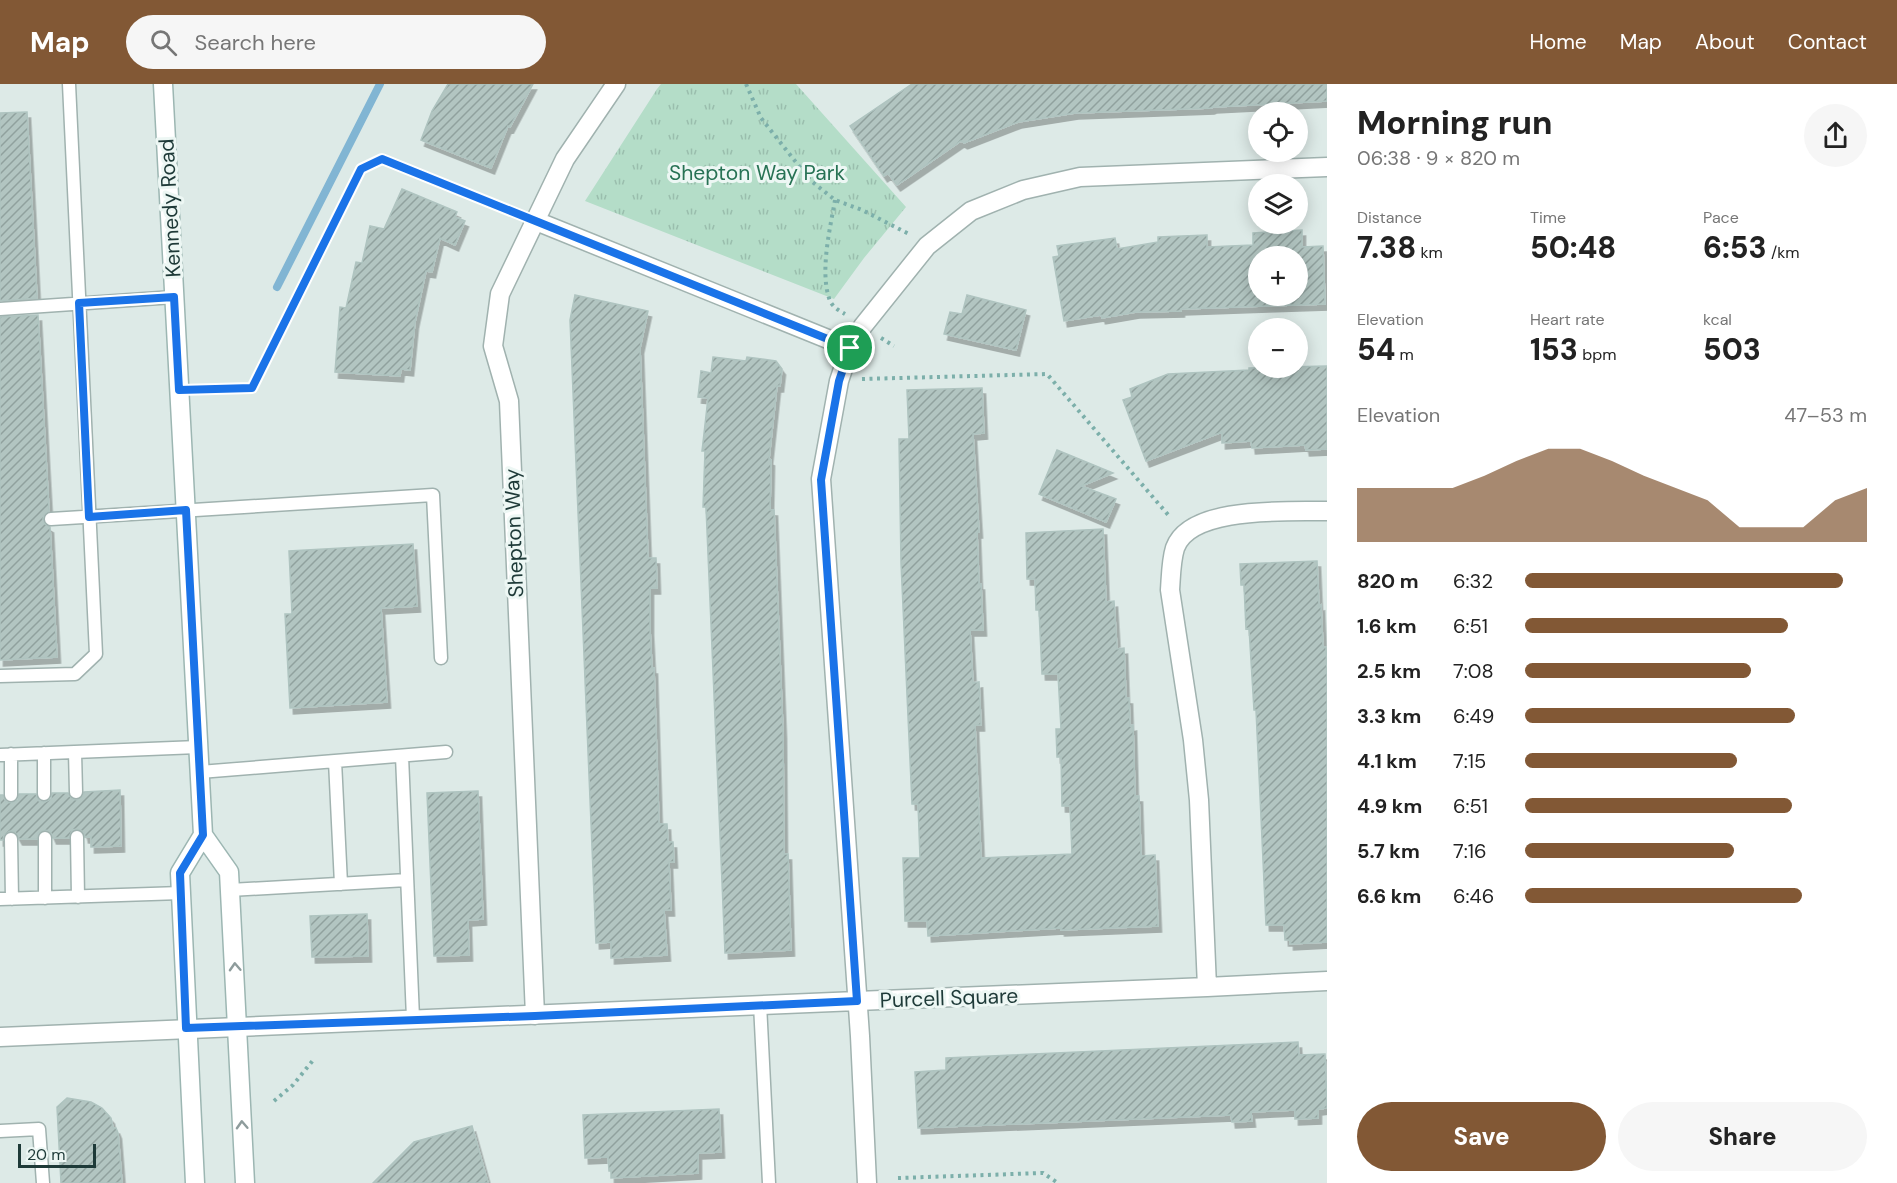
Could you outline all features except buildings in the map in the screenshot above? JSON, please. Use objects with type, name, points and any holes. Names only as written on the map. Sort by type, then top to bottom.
[{"type":"street","name":"Kennedy Road","points":[[163,84],[203,835]]},
{"type":"street","name":"Shepton Way","points":[[535,1016],[508,401],[493,346],[500,294],[565,159],[616,84]]},
{"type":"street","points":[[867,1183],[857,1001],[821,480],[839,381],[850,348],[863,326],[927,246],[971,211],[1023,190],[1080,177],[1327,167]]},
{"type":"street","points":[[536,221],[850,348]]},
{"type":"street","points":[[1207,987],[1198,790],[1188,700],[1170,590],[1175,547],[1184,534],[1201,523],[1216,518],[1235,514],[1327,511]]},
{"type":"street","points":[[195,1183],[180,873],[203,835],[229,872],[245,1183]]},
{"type":"street","name":"Purcell Square","points":[[0,1036],[413,1018],[535,1016],[760,1004],[1327,981]]},
{"type":"lane","points":[[0,676],[75,674],[96,654],[69,84]]},
{"type":"lane","points":[[0,309],[174,297]]},
{"type":"lane","points":[[51,519],[433,495],[441,658]]},
{"type":"lane","points":[[11,795],[5,755],[198,747]]},
{"type":"lane","points":[[75,752],[76,792]]},
{"type":"lane","points":[[200,772],[446,752]]},
{"type":"lane","points":[[44,753],[44,794]]},
{"type":"lane","points":[[402,756],[413,1018]]},
{"type":"lane","points":[[334,760],[341,884]]},
{"type":"lane","points":[[77,837],[78,897]]},
{"type":"lane","points":[[45,838],[45,898]]},
{"type":"lane","points":[[11,840],[6,899],[181,893]]},
{"type":"lane","points":[[230,890],[407,880]]},
{"type":"lane","points":[[760,1004],[769,1183]]},
{"type":"lane","points":[[0,1131],[39,1129],[43,1183]]},
{"type":"path","points":[[746,84],[761,118],[810,180],[835,200],[898,227]]},
{"type":"path","points":[[179,390],[252,388],[361,169],[382,159],[536,221]]},
{"type":"path","points":[[834,307],[829,299],[826,275],[835,200]]},
{"type":"path","points":[[862,379],[1047,374],[1184,534]]},
{"type":"path","points":[[274,1101],[293,1085],[314,1059]]},
{"type":"path","points":[[898,1178],[1043,1173],[1058,1183]]},
{"type":"green space","name":"Shepton Way Park","points":[[661,84],[796,84],[906,207],[834,299],[585,201]]},
{"type":"waterway","points":[[277,287],[380,84]]},
{"type":"route","points":[[382,159],[850,348],[839,381],[821,480],[857,1001],[535,1016],[413,1018],[186,1028],[180,873],[203,835],[186,510],[89,517],[79,303],[174,297],[179,390],[252,388],[361,169],[382,159]]}]
